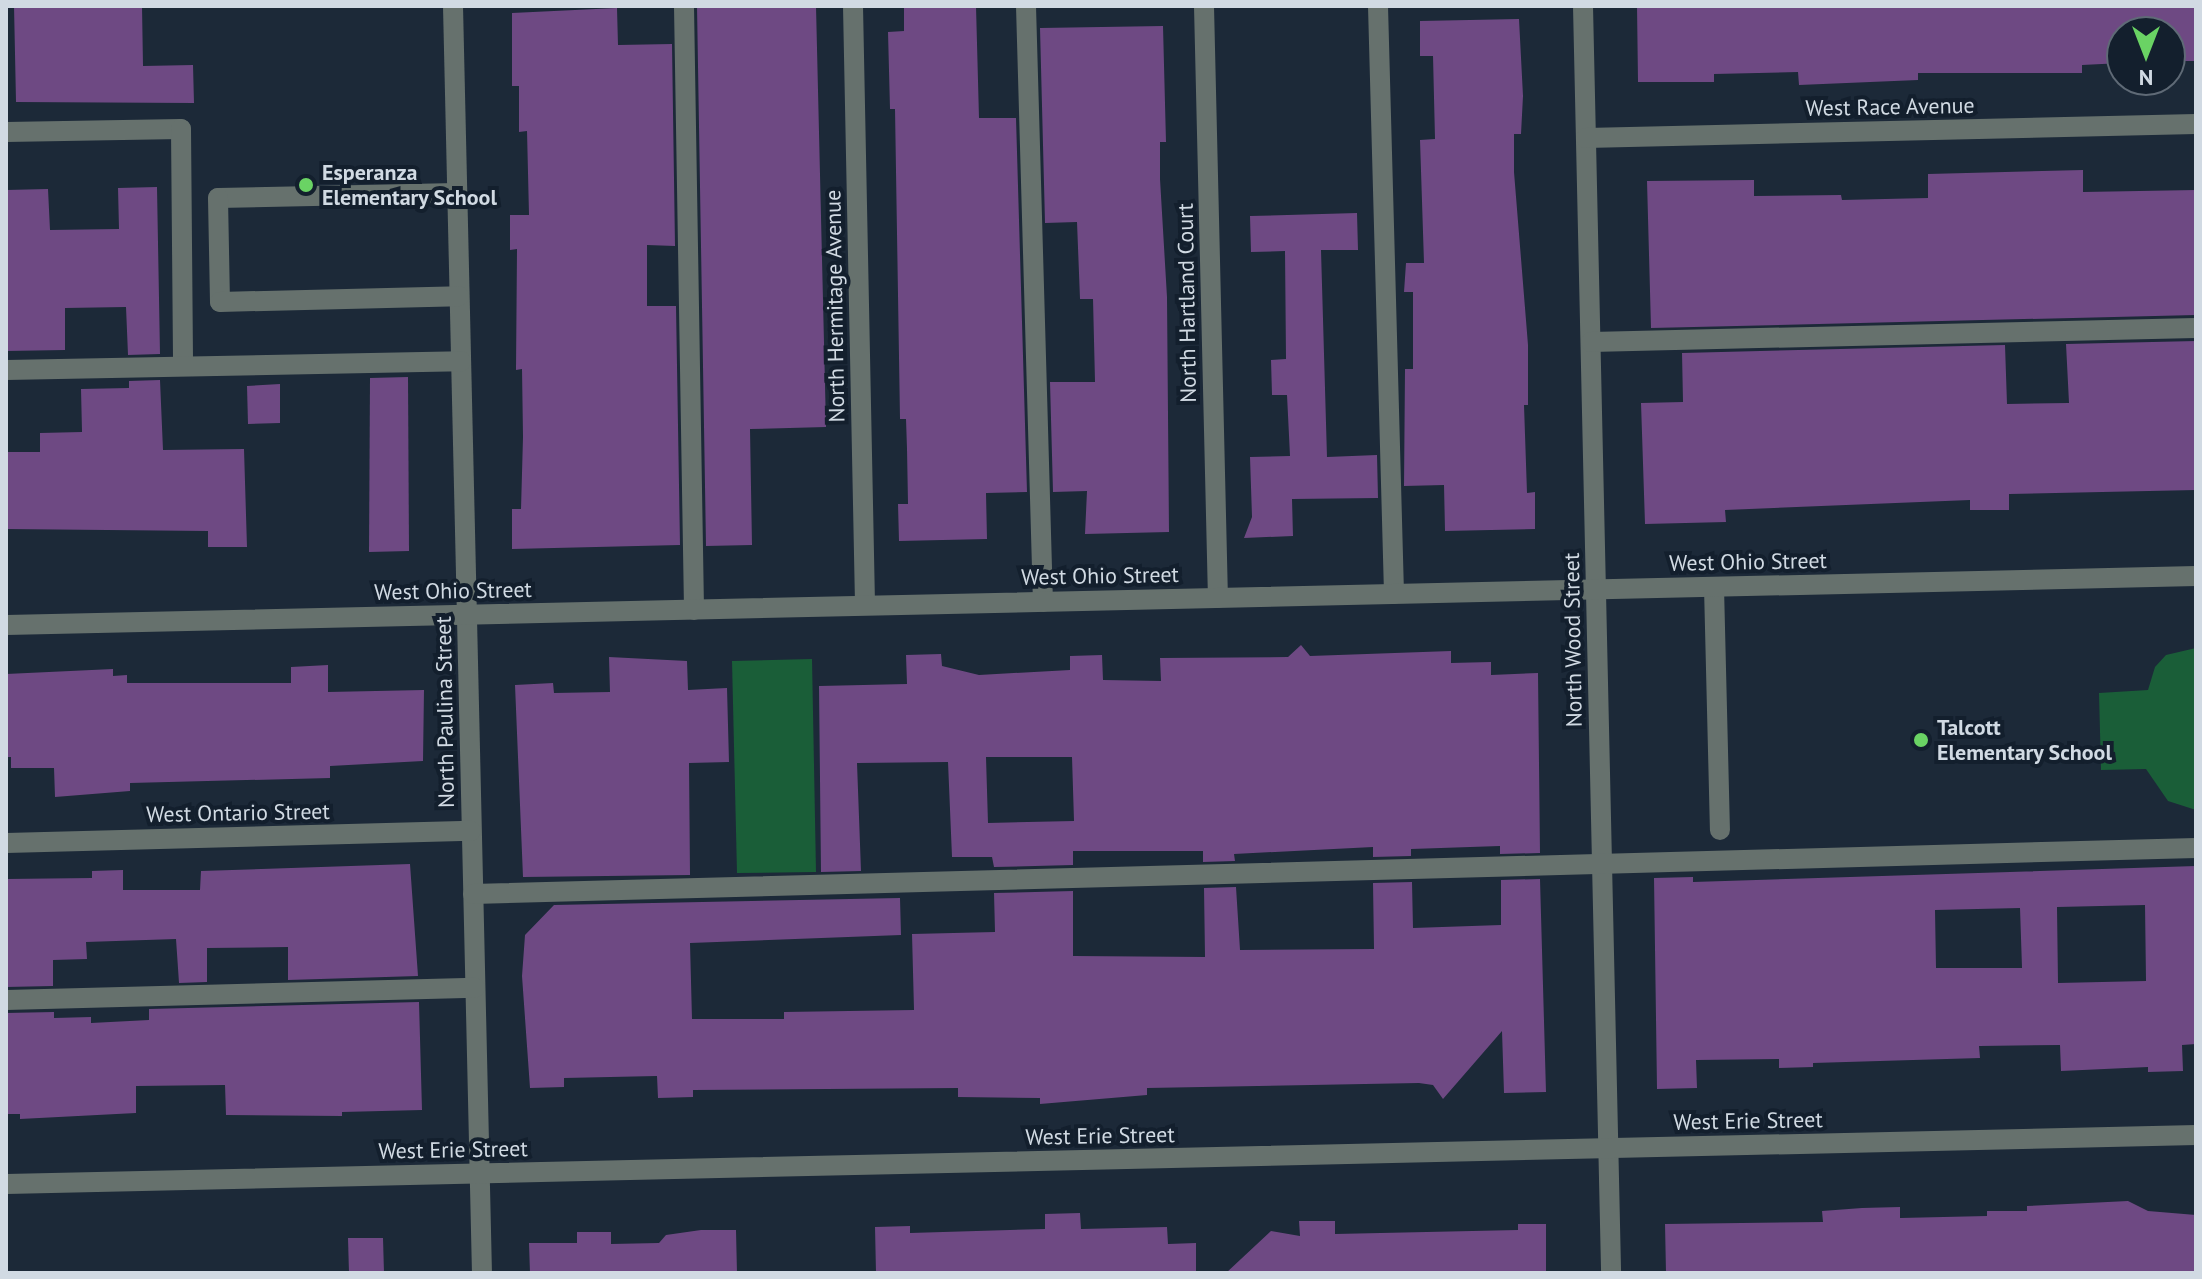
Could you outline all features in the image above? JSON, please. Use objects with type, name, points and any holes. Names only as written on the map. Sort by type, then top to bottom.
[{"type":"street","name":"North Paulina Street","points":[[453,6],[482,1273]]},
{"type":"street","points":[[684,6],[694,610]]},
{"type":"street","name":"North Hermitage Avenue","points":[[853,6],[865,605]]},
{"type":"street","points":[[1026,6],[1043,602]]},
{"type":"street","name":"North Hartland Court","points":[[1204,6],[1218,598]]},
{"type":"street","points":[[1378,6],[1394,594]]},
{"type":"street","name":"North Wood Street","points":[[1583,6],[1611,1273]]},
{"type":"street","name":"West Race Avenue","points":[[1586,138],[2196,124]]},
{"type":"street","points":[[6,132],[181,129],[183,366]]},
{"type":"street","points":[[457,193],[218,198],[220,302],[459,296]]},
{"type":"street","points":[[1591,342],[2196,328]]},
{"type":"street","points":[[6,370],[461,361]]},
{"type":"street","name":"West Ohio Street","points":[[6,625],[2196,576]]},
{"type":"street","points":[[1714,587],[1720,830]]},
{"type":"street","name":"West Ontario Street","points":[[6,843],[471,831]]},
{"type":"street","points":[[473,894],[2196,848]]},
{"type":"street","points":[[6,1000],[475,988]]},
{"type":"street","name":"West Erie Street","points":[[6,1184],[2196,1135]]},
{"type":"green space","points":[[2196,648],[2196,810],[2168,801],[2146,769],[2101,770],[2099,693],[2148,690],[2155,667],[2166,655]]},
{"type":"green space","points":[[812,659],[816,872],[737,873],[732,661]]},
{"type":"building","points":[[14,6],[142,6],[143,66],[193,65],[194,103],[16,102]]},
{"type":"building","points":[[697,6],[816,6],[826,427],[750,429],[752,545],[706,546]]},
{"type":"building","points":[[904,6],[976,6],[979,118],[1016,118],[1027,492],[986,493],[987,539],[899,541],[898,504],[908,504],[907,449],[906,419],[900,419],[895,109],[890,109],[888,32],[904,31]]},
{"type":"building","points":[[1637,6],[2196,6],[2196,61],[2186,61],[2186,16],[2106,16],[2106,64],[2082,65],[2082,73],[1918,73],[1918,80],[1799,85],[1798,72],[1714,74],[1714,82],[1638,82]]},
{"type":"building","points":[[617,8],[618,45],[672,44],[675,246],[647,245],[647,306],[676,306],[680,545],[512,549],[512,509],[521,509],[523,437],[522,369],[516,370],[517,249],[510,250],[510,215],[529,215],[527,131],[519,132],[519,86],[512,86],[512,13]]},
{"type":"building","points":[[1519,19],[1523,96],[1521,134],[1514,134],[1514,172],[1528,345],[1528,405],[1524,405],[1527,493],[1535,492],[1535,529],[1445,531],[1444,485],[1404,486],[1405,369],[1413,369],[1413,292],[1404,292],[1406,263],[1424,263],[1420,140],[1435,139],[1433,56],[1420,56],[1420,21]]},
{"type":"building","points":[[1163,26],[1166,142],[1160,142],[1160,179],[1167,297],[1169,532],[1085,534],[1087,491],[1053,492],[1050,382],[1095,382],[1093,299],[1080,299],[1077,222],[1045,223],[1040,28]]},
{"type":"building","points":[[2083,170],[2083,192],[2196,190],[2196,315],[1651,328],[1647,181],[1754,180],[1754,196],[1841,195],[1842,200],[1928,198],[1928,174]]},
{"type":"building","points":[[157,187],[160,354],[128,355],[126,307],[65,308],[65,350],[6,351],[6,190],[48,189],[50,230],[119,229],[118,188]]},
{"type":"building","points":[[1357,213],[1358,250],[1321,250],[1327,457],[1377,455],[1378,498],[1292,499],[1293,536],[1244,538],[1252,517],[1250,457],[1290,456],[1287,395],[1272,395],[1271,360],[1286,359],[1285,251],[1251,252],[1250,216]]},
{"type":"building","points":[[2196,341],[2196,490],[2009,494],[2009,510],[1970,510],[1970,500],[1725,510],[1726,522],[1645,524],[1641,403],[1683,402],[1682,353],[2005,345],[2007,404],[2069,403],[2066,344]]},
{"type":"building","points":[[408,377],[409,551],[369,552],[370,378]]},
{"type":"building","points":[[160,380],[163,450],[244,449],[247,547],[208,547],[208,531],[6,529],[6,452],[40,452],[40,433],[82,432],[81,389],[129,388],[129,381]]},
{"type":"building","points":[[280,384],[280,423],[248,424],[247,386]]},
{"type":"building","points":[[1301,645],[1310,656],[1451,651],[1451,663],[1491,662],[1491,675],[1538,673],[1540,853],[1500,854],[1500,846],[1411,849],[1411,856],[1373,857],[1373,847],[1234,854],[1235,861],[1203,862],[1203,851],[1073,851],[1073,865],[994,867],[992,857],[952,857],[948,762],[857,763],[861,871],[821,872],[819,686],[907,684],[906,655],[941,654],[942,666],[979,675],[1070,670],[1070,656],[1102,655],[1103,680],[1161,681],[1160,658],[1288,657]],"holes":[[[986,757],[1072,757],[1074,821],[988,823]]]},
{"type":"building","points":[[609,657],[687,661],[688,690],[727,688],[729,762],[689,763],[690,875],[523,877],[515,685],[553,683],[554,693],[610,692]]},
{"type":"building","points":[[328,665],[328,692],[424,690],[423,761],[330,766],[330,778],[130,783],[130,791],[55,797],[54,768],[11,768],[11,757],[6,757],[6,674],[113,669],[113,676],[127,675],[127,683],[291,683],[291,667]]},
{"type":"building","points":[[410,864],[418,976],[288,980],[288,947],[207,948],[207,982],[179,983],[176,939],[86,942],[87,959],[53,960],[53,986],[6,987],[6,879],[92,878],[92,871],[123,870],[123,890],[200,890],[201,871]]},
{"type":"building","points":[[2196,866],[2196,1044],[2182,1045],[2183,1071],[2148,1072],[2148,1067],[2061,1071],[2060,1045],[1979,1046],[1980,1058],[1813,1063],[1813,1067],[1779,1068],[1779,1059],[1696,1060],[1697,1088],[1657,1089],[1654,878],[1693,877],[1693,882]],"holes":[[[2145,905],[2146,981],[2058,983],[2057,907]],[[2020,908],[2022,968],[1936,968],[1935,910]]]},
{"type":"building","points":[[1540,879],[1546,1092],[1504,1093],[1502,1031],[1443,1099],[1433,1085],[1419,1083],[1147,1088],[1147,1095],[1040,1104],[1040,1098],[958,1097],[958,1088],[693,1090],[693,1097],[658,1098],[657,1076],[564,1078],[564,1087],[530,1088],[522,976],[525,935],[554,905],[900,898],[901,935],[690,943],[692,1019],[784,1019],[784,1012],[914,1010],[912,934],[995,932],[994,893],[1073,891],[1073,956],[1205,957],[1204,888],[1236,887],[1240,950],[1374,949],[1373,883],[1412,882],[1413,928],[1501,925],[1501,880]]},
{"type":"building","points":[[419,1002],[422,1110],[342,1112],[342,1116],[226,1115],[225,1085],[136,1086],[136,1113],[20,1119],[20,1114],[6,1114],[6,1013],[54,1012],[54,1018],[91,1017],[91,1023],[149,1020],[149,1009]]},
{"type":"building","points":[[2128,1201],[2148,1211],[2196,1215],[2196,1273],[1666,1273],[1665,1224],[1823,1222],[1822,1211],[1900,1207],[1900,1218],[1987,1216],[1987,1211],[2027,1211],[2027,1206]]},
{"type":"building","points":[[1080,1213],[1081,1229],[1167,1227],[1168,1244],[1196,1243],[1196,1273],[876,1273],[875,1227],[910,1226],[910,1233],[1045,1229],[1045,1214]]},
{"type":"building","points":[[1299,1221],[1335,1221],[1335,1234],[1518,1230],[1518,1224],[1546,1224],[1546,1273],[1226,1273],[1271,1231],[1300,1236]]},
{"type":"building","points":[[701,1230],[736,1230],[737,1273],[530,1273],[529,1243],[577,1243],[577,1232],[611,1232],[611,1244],[659,1243],[666,1235]]},
{"type":"building","points":[[348,1238],[383,1238],[384,1273],[349,1273]]},
{"type":"place","name":"Esperanza Elementary School","points":[[306,185]]},
{"type":"place","name":"Talcott Elementary School","points":[[1921,740]]}]
